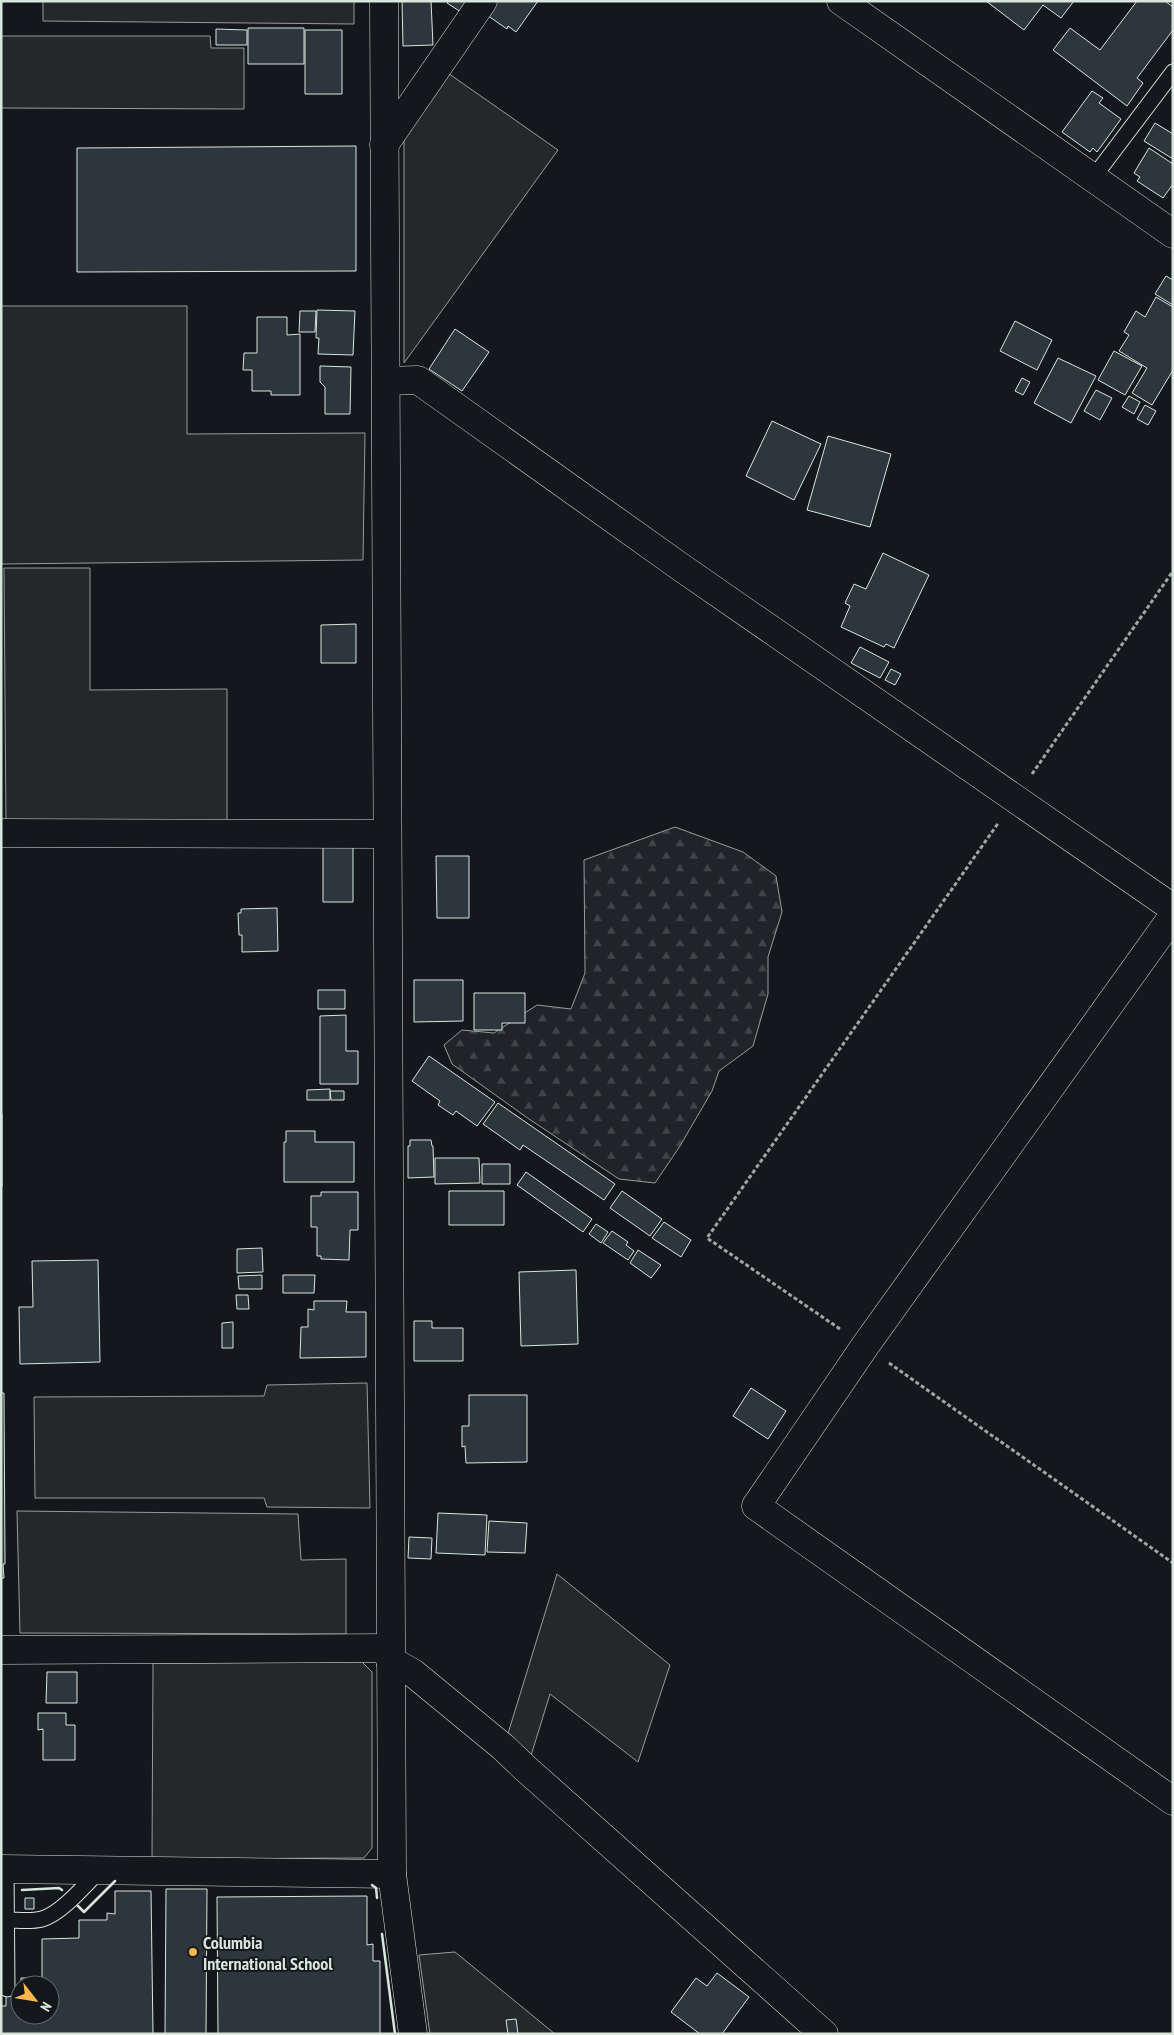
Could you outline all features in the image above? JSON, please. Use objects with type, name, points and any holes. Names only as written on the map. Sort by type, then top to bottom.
[{"type":"street","points":[[384,1],[392,1874],[413,2034]]},
{"type":"street","points":[[384,145],[483,1]]},
{"type":"street","points":[[841,1],[1173,234]]},
{"type":"street","points":[[386,380],[418,380],[682,568],[1173,908]]},
{"type":"street","points":[[1,833],[387,834]]},
{"type":"street","points":[[1173,916],[865,1346],[756,1506],[1173,1801]]},
{"type":"street","points":[[1,1650],[390,1654],[503,1747],[524,1768],[824,2034]]},
{"type":"street","points":[[4,1869],[392,1874]]},
{"type":"lane","points":[[1093,178],[1173,72]]},
{"type":"lane","points":[[4,1869],[7,1920],[7,1989]]},
{"type":"lane","points":[[7,1920],[35,1920],[49,1916],[99,1871]]},
{"type":"path","points":[[1173,571],[708,1238],[1173,1563]]},
{"type":"green space","points":[[675,827],[743,852],[776,876],[782,912],[768,957],[768,994],[753,1046],[719,1071],[712,1091],[680,1146],[655,1183],[619,1179],[529,1119],[452,1064],[444,1045],[462,1030],[494,1033],[537,1005],[571,1009],[585,973],[584,860]]},
{"type":"shaded area","points":[[43,1],[354,1],[354,24],[43,21]]},
{"type":"shaded area","points":[[1,36],[210,36],[211,48],[244,48],[244,109],[1,108]]},
{"type":"shaded area","points":[[445,71],[558,150],[404,363],[404,132]]},
{"type":"shaded area","points":[[1,306],[187,306],[187,434],[365,433],[363,560],[1,564]]},
{"type":"shaded area","points":[[4,568],[90,568],[90,690],[227,689],[227,826],[6,826]]},
{"type":"shaded area","points":[[367,1383],[370,1508],[267,1507],[264,1498],[35,1498],[34,1397],[264,1396],[267,1385]]},
{"type":"shaded area","points":[[17,1511],[298,1514],[301,1560],[346,1559],[346,1634],[20,1633]]},
{"type":"shaded area","points":[[557,1574],[670,1665],[638,1762],[550,1694],[529,1762],[506,1740]]},
{"type":"shaded area","points":[[362,1662],[372,1672],[372,1848],[364,1858],[152,1859],[153,1663]]},
{"type":"shaded area","points":[[455,1952],[555,2034],[430,2034],[419,1955]]},
{"type":"building","points":[[402,1],[431,1],[433,45],[403,46]]},
{"type":"building","points":[[448,1],[472,1],[464,14],[447,3]]},
{"type":"building","points":[[492,1],[538,1],[516,32],[508,26],[507,29],[484,13]]},
{"type":"building","points":[[986,1],[1074,1],[1061,18],[1043,5],[1024,30]]},
{"type":"building","points":[[1137,1],[1165,1],[1173,7],[1173,30],[1137,78],[1143,83],[1127,106],[1053,50],[1070,28],[1100,50]]},
{"type":"building","points":[[248,28],[304,28],[304,64],[248,64]]},
{"type":"building","points":[[216,29],[247,30],[247,45],[216,45]]},
{"type":"building","points":[[305,30],[342,30],[342,94],[305,94]]},
{"type":"building","points":[[1092,91],[1103,98],[1099,103],[1121,119],[1097,152],[1093,148],[1090,152],[1062,132]]},
{"type":"building","points":[[1155,123],[1173,134],[1173,159],[1144,141]]},
{"type":"building","points":[[356,146],[356,271],[77,272],[77,148]]},
{"type":"building","points":[[1149,148],[1173,164],[1173,184],[1163,198],[1137,181],[1140,177],[1134,173]]},
{"type":"building","points":[[1166,276],[1173,280],[1173,305],[1155,294]]},
{"type":"building","points":[[1156,297],[1173,307],[1173,370],[1152,405],[1132,393],[1147,368],[1119,351],[1129,335],[1124,332],[1136,311],[1145,317]]},
{"type":"building","points":[[317,310],[355,311],[353,355],[318,354],[319,338],[316,338]]},
{"type":"building","points":[[300,311],[316,311],[315,332],[299,332]]},
{"type":"building","points":[[257,317],[287,317],[287,335],[300,334],[300,395],[271,395],[271,391],[252,391],[252,370],[243,370],[244,353],[257,353]]},
{"type":"building","points":[[1015,321],[1052,340],[1037,370],[1000,351]]},
{"type":"building","points":[[455,329],[489,352],[462,391],[429,369]]},
{"type":"building","points":[[1114,351],[1142,366],[1125,395],[1098,380]]},
{"type":"building","points":[[1058,358],[1096,376],[1071,423],[1034,403]]},
{"type":"building","points":[[320,366],[351,367],[350,414],[325,414],[325,387],[320,382]]},
{"type":"building","points":[[1022,378],[1030,382],[1023,395],[1015,391]]},
{"type":"building","points":[[1096,390],[1112,398],[1100,420],[1084,411]]},
{"type":"building","points":[[1129,396],[1140,402],[1134,414],[1122,407]]},
{"type":"building","points":[[1145,405],[1156,411],[1148,425],[1137,419]]},
{"type":"building","points":[[772,421],[821,444],[794,500],[746,476]]},
{"type":"building","points":[[828,436],[891,454],[870,527],[807,510]]},
{"type":"building","points":[[883,553],[929,575],[894,648],[886,644],[884,647],[841,627],[850,606],[845,603],[854,584],[866,589]]},
{"type":"building","points":[[356,624],[356,663],[321,663],[321,625]]},
{"type":"building","points":[[860,647],[889,662],[880,678],[851,663]]},
{"type":"building","points":[[891,669],[901,674],[895,685],[885,680]]},
{"type":"building","points":[[353,844],[353,902],[323,902],[323,845]]},
{"type":"building","points":[[436,856],[469,856],[469,918],[437,918]]},
{"type":"building","points":[[277,908],[278,951],[242,952],[242,935],[239,935],[238,913],[241,913],[241,909]]},
{"type":"building","points":[[414,980],[463,980],[463,1021],[414,1022]]},
{"type":"building","points":[[318,990],[345,990],[345,1009],[318,1009]]},
{"type":"building","points":[[474,993],[525,993],[525,1023],[502,1023],[502,1030],[474,1030]]},
{"type":"building","points":[[346,1015],[346,1051],[358,1051],[358,1084],[320,1084],[320,1016]]},
{"type":"building","points":[[429,1056],[495,1102],[477,1126],[456,1111],[453,1115],[438,1105],[440,1101],[412,1081]]},
{"type":"building","points":[[330,1089],[330,1100],[307,1100],[307,1090]]},
{"type":"building","points":[[330,1091],[344,1091],[344,1100],[331,1100]]},
{"type":"building","points":[[498,1103],[615,1184],[604,1200],[523,1145],[520,1150],[483,1124]]},
{"type":"building","points":[[2,1114],[2,1187],[1,1187]]},
{"type":"building","points":[[286,1131],[315,1131],[315,1142],[354,1142],[354,1182],[284,1182],[284,1142],[286,1142]]},
{"type":"building","points":[[410,1140],[431,1140],[433,1146],[434,1177],[408,1178],[408,1146],[410,1146]]},
{"type":"building","points":[[435,1158],[479,1158],[480,1183],[435,1184]]},
{"type":"building","points":[[482,1164],[510,1164],[510,1184],[482,1184]]},
{"type":"building","points":[[526,1172],[592,1219],[583,1232],[517,1185]]},
{"type":"building","points":[[449,1191],[504,1191],[504,1225],[449,1225]]},
{"type":"building","points":[[622,1191],[662,1219],[650,1236],[610,1208]]},
{"type":"building","points":[[321,1192],[358,1192],[358,1230],[350,1230],[349,1260],[321,1259],[321,1256],[317,1256],[317,1227],[311,1227],[311,1196],[321,1196]]},
{"type":"building","points":[[664,1222],[691,1240],[681,1257],[652,1238]]},
{"type":"building","points":[[596,1224],[608,1232],[601,1243],[589,1234]]},
{"type":"building","points":[[612,1231],[628,1242],[626,1245],[634,1251],[628,1260],[603,1243]]},
{"type":"building","points":[[262,1248],[263,1272],[237,1273],[237,1249]]},
{"type":"building","points":[[638,1250],[661,1265],[651,1278],[630,1263]]},
{"type":"building","points":[[98,1260],[100,1362],[20,1364],[19,1307],[33,1307],[32,1261]]},
{"type":"building","points":[[576,1270],[578,1344],[521,1346],[519,1272]]},
{"type":"building","points":[[262,1275],[262,1289],[239,1289],[238,1276]]},
{"type":"building","points":[[283,1275],[315,1275],[314,1293],[283,1293]]},
{"type":"building","points":[[236,1295],[248,1295],[249,1309],[237,1309]]},
{"type":"building","points":[[314,1301],[347,1301],[346,1312],[366,1312],[366,1357],[300,1358],[301,1327],[308,1327],[308,1309],[314,1310]]},
{"type":"building","points":[[414,1321],[432,1321],[432,1328],[463,1328],[463,1361],[414,1361]]},
{"type":"building","points":[[233,1322],[233,1348],[222,1348],[222,1323]]},
{"type":"building","points":[[751,1388],[786,1411],[768,1439],[733,1416]]},
{"type":"building","points":[[1,1393],[4,1393],[4,1578],[1,1578]]},
{"type":"building","points":[[469,1395],[527,1395],[527,1462],[466,1463],[465,1446],[462,1447],[462,1426],[469,1426]]},
{"type":"building","points":[[438,1513],[487,1515],[485,1555],[436,1553]]},
{"type":"building","points":[[489,1521],[527,1523],[525,1553],[487,1552]]},
{"type":"building","points":[[409,1537],[432,1538],[431,1559],[408,1558]]},
{"type":"building","points":[[47,1672],[77,1672],[77,1703],[46,1703]]},
{"type":"building","points":[[38,1713],[66,1713],[66,1725],[75,1725],[75,1760],[43,1760],[43,1729],[38,1730]]},
{"type":"building","points":[[166,1889],[207,1889],[206,2034],[165,2034]]},
{"type":"building","points":[[115,1891],[151,1891],[153,2034],[1,2034],[1,2006],[6,2006],[6,1993],[10,1993],[10,2025],[60,2025],[60,1975],[42,1975],[42,1939],[79,1938],[79,1920],[107,1920],[107,1913],[115,1914]]},
{"type":"building","points":[[367,1896],[367,1945],[373,1944],[373,1961],[380,1961],[380,2034],[218,2034],[217,1897]]},
{"type":"building","points":[[25,1898],[34,1898],[34,1909],[25,1909]]},
{"type":"building","points":[[717,1973],[749,1997],[722,2034],[700,2034],[671,2012],[696,1978],[707,1986]]},
{"type":"building","points":[[516,2019],[518,2034],[508,2034],[506,2020]]},
{"type":"wall","points":[[78,1906],[84,1912],[115,1881]]},
{"type":"wall","points":[[372,1885],[376,1888],[377,1898]]},
{"type":"wall","points":[[22,1890],[59,1888],[62,1890]]},
{"type":"wall","points":[[382,1934],[395,2034]]},
{"type":"place","name":"Columbia International School","points":[[193,1952]]}]
